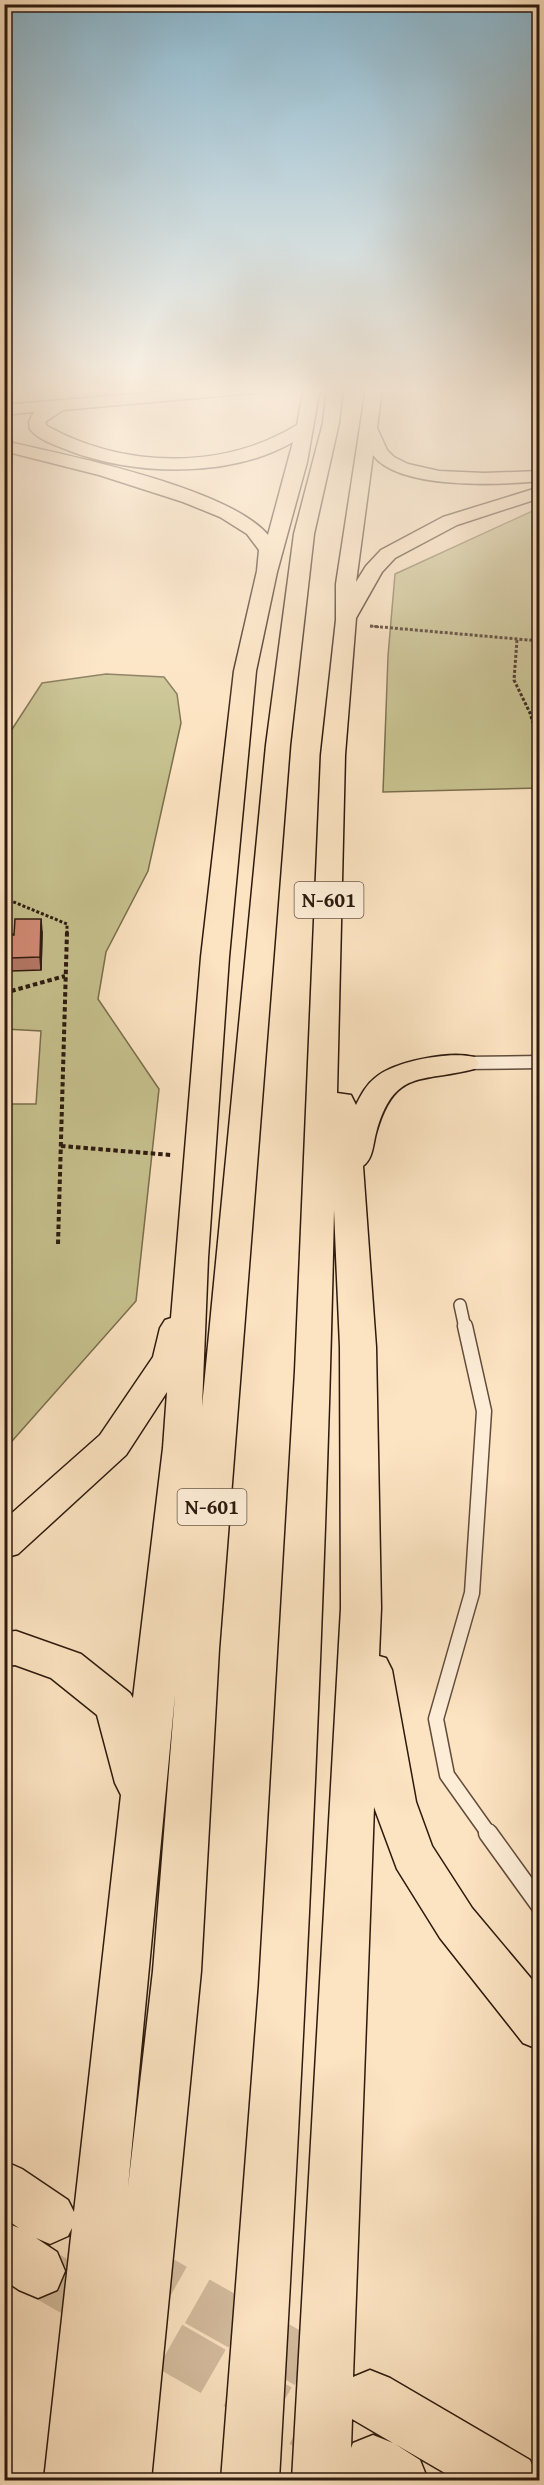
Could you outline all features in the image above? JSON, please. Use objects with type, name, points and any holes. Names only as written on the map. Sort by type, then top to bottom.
[{"type":"highway","points":[[204,504],[220,509],[252,529],[262,539],[268,549],[267,572]]},
{"type":"highway","points":[[72,2481],[141,1801],[182,1448],[191,1258],[215,957],[245,671],[267,572],[286,504]]},
{"type":"highway","name":"N-601","points":[[122,2481],[177,1971],[199,1649],[272,804],[285,677],[304,534],[311,504]]},
{"type":"highway","name":"N-601","points":[[250,2481],[283,1986],[313,1371],[333,755],[346,622],[346,584],[358,504]]},
{"type":"highway","points":[[346,622],[373,570],[388,554],[450,520],[502,504]]},
{"type":"highway","points":[[240,735],[283,592],[304,534]]},
{"type":"highway","points":[[321,2481],[361,1608],[358,1347],[349,1181],[340,1093],[325,1044]]},
{"type":"highway","points":[[349,1181],[363,1122],[371,1100],[382,1085],[400,1074],[431,1066],[464,1063]]},
{"type":"highway","points":[[4,1543],[113,1445],[170,1359],[191,1258]]},
{"type":"highway","points":[[361,1608],[394,1802],[413,1855],[456,1923],[540,2026]]},
{"type":"highway","points":[[4,1649],[16,1648],[66,1666],[115,1705],[141,1801]]},
{"type":"highway","points":[[4,2187],[50,2218]]},
{"type":"highway","points":[[370,2398],[510,2481]]},
{"type":"street","points":[[464,1063],[540,1062]]},
{"type":"lane","points":[[460,1305],[484,1411],[472,1593],[436,1719],[447,1775],[540,1905]]},
{"type":"path","points":[[346,622],[540,641]]},
{"type":"path","points":[[517,640],[514,680],[530,713],[538,740],[540,777]]},
{"type":"path","points":[[4,898],[67,924],[58,1244]]},
{"type":"path","points":[[4,993],[65,976]]},
{"type":"path","points":[[61,1146],[199,1158]]},
{"type":"shaded area","points":[[539,508],[539,788],[383,792],[388,656],[395,574]]},
{"type":"shaded area","points":[[106,674],[164,677],[177,694],[181,723],[148,871],[106,952],[98,999],[159,1089],[136,1301],[5,1449],[5,1104],[36,1104],[41,1031],[5,1029],[5,740],[42,683]]},
{"type":"building","points":[[15,919],[41,919],[40,957],[10,958],[11,942],[4,942],[4,935],[14,935]]},
{"type":"tunnel","points":[[131,2264],[337,2380]]},
{"type":"tunnel","points":[[38,2271],[333,2440]]}]
